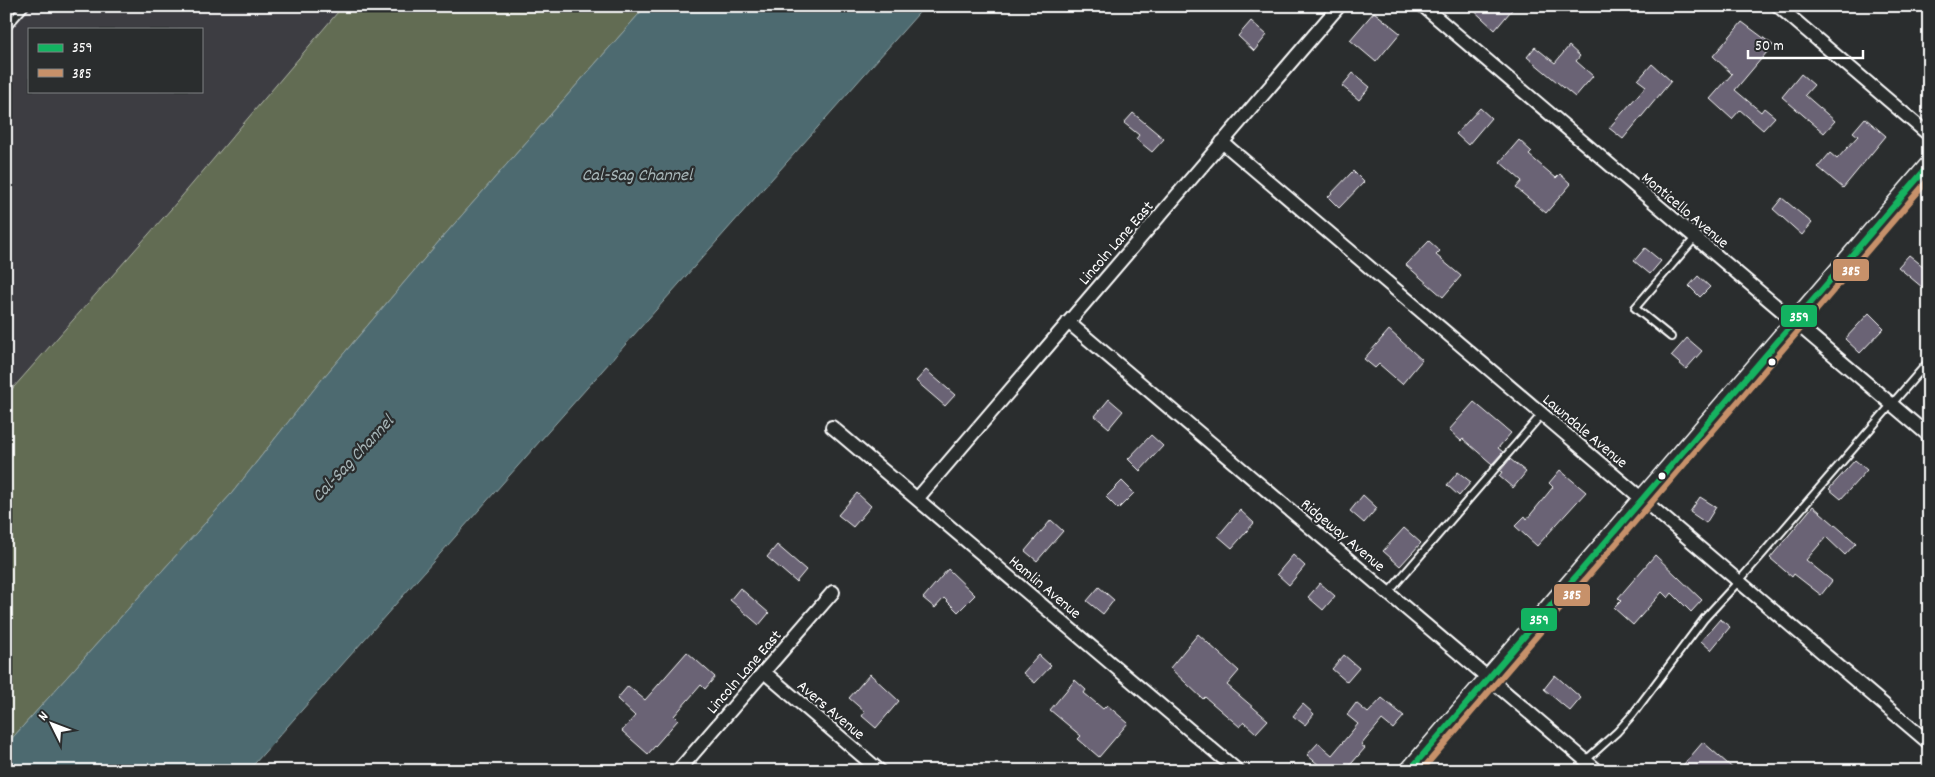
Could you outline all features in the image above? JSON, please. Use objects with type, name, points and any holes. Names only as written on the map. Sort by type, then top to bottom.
[{"type":"street","name":"Lincoln Lane East","points":[[917,499],[1339,6]]},
{"type":"street","name":"Monticello Avenue","points":[[1422,6],[1929,436]]},
{"type":"street","points":[[1778,6],[1929,135]]},
{"type":"street","name":"Lawndale Avenue","points":[[1222,142],[1929,743]]},
{"type":"street","points":[[1409,771],[1929,165]]},
{"type":"street","name":"Ridgeway Avenue","points":[[1068,322],[1598,771]]},
{"type":"street","name":"Hamlin Avenue","points":[[832,427],[1238,771]]},
{"type":"street","name":"Lincoln Lane East","points":[[678,771],[833,592]]},
{"type":"street","name":"Avers Avenue","points":[[764,672],[880,771]]},
{"type":"lane","points":[[6,28],[26,6]]},
{"type":"lane","points":[[1671,337],[1635,308],[1695,238]]},
{"type":"lane","points":[[1586,760],[1617,732],[1633,714],[1687,639],[1739,582],[1929,361]]},
{"type":"lane","points":[[1388,593],[1542,414]]},
{"type":"shaded area","points":[[6,6],[343,6],[171,209],[6,396]]},
{"type":"green space","points":[[343,6],[646,6],[441,239],[323,378],[232,493],[6,745],[6,396],[171,209]]},
{"type":"water","name":"Cal-Sag Channel","points":[[646,6],[925,6],[248,771],[6,771],[6,745],[232,493],[323,378],[441,239]]},
{"type":"building","points":[[1469,6],[1515,6],[1495,30]]},
{"type":"building","points":[[1374,12],[1400,33],[1376,62],[1350,40]]},
{"type":"building","points":[[1251,21],[1267,35],[1254,51],[1238,36]]},
{"type":"building","points":[[1742,22],[1773,45],[1735,90],[1761,112],[1764,108],[1775,117],[1763,130],[1740,110],[1732,119],[1710,99],[1732,74],[1713,56]]},
{"type":"building","points":[[1569,46],[1580,56],[1576,61],[1593,76],[1575,97],[1527,57],[1535,47],[1555,63]]},
{"type":"building","points":[[1652,64],[1671,81],[1623,139],[1609,128],[1646,86],[1638,80]]},
{"type":"building","points":[[1353,73],[1370,87],[1359,100],[1342,86]]},
{"type":"building","points":[[1801,74],[1814,85],[1805,95],[1835,121],[1824,133],[1782,97]]},
{"type":"building","points":[[1480,108],[1491,118],[1468,145],[1456,134]]},
{"type":"building","points":[[1133,113],[1164,139],[1152,152],[1136,139],[1139,135],[1124,123]]},
{"type":"building","points":[[1865,118],[1886,136],[1843,188],[1818,167],[1830,153],[1837,159],[1858,136],[1853,132]]},
{"type":"building","points":[[1519,140],[1532,152],[1529,155],[1556,178],[1560,174],[1571,184],[1546,213],[1516,188],[1522,181],[1500,162]]},
{"type":"building","points":[[1353,171],[1364,182],[1339,208],[1328,197]]},
{"type":"building","points":[[1782,198],[1812,223],[1802,235],[1773,209]]},
{"type":"building","points":[[1429,241],[1440,251],[1436,255],[1461,276],[1443,297],[1406,265]]},
{"type":"building","points":[[1645,248],[1661,261],[1650,274],[1634,261]]},
{"type":"building","points":[[1909,255],[1929,271],[1929,293],[1898,267]]},
{"type":"building","points":[[1698,276],[1710,287],[1700,297],[1689,286]]},
{"type":"building","points":[[1869,313],[1884,328],[1860,353],[1845,339]]},
{"type":"building","points":[[1389,330],[1422,360],[1402,384],[1379,364],[1375,368],[1364,359]]},
{"type":"building","points":[[1687,338],[1702,351],[1686,369],[1671,356]]},
{"type":"building","points":[[926,370],[955,395],[945,406],[916,381]]},
{"type":"building","points":[[1109,399],[1123,411],[1109,428],[1095,416]]},
{"type":"building","points":[[1474,402],[1511,433],[1498,448],[1503,452],[1492,464],[1463,439],[1461,441],[1449,430]]},
{"type":"building","points":[[1151,435],[1163,446],[1140,471],[1128,459]]},
{"type":"building","points":[[1510,459],[1526,472],[1513,488],[1499,476],[1502,472],[1500,471]]},
{"type":"building","points":[[1855,460],[1867,470],[1841,499],[1829,489]]},
{"type":"building","points":[[1560,470],[1586,492],[1537,546],[1515,526],[1525,516],[1527,519],[1553,487],[1549,483]]},
{"type":"building","points":[[1458,472],[1471,482],[1459,496],[1447,485]]},
{"type":"building","points":[[1122,481],[1134,493],[1118,509],[1106,497]]},
{"type":"building","points":[[857,493],[871,506],[853,527],[838,515]]},
{"type":"building","points":[[1363,495],[1377,508],[1364,523],[1350,511]]},
{"type":"building","points":[[1700,497],[1716,507],[1706,523],[1690,512]]},
{"type":"building","points":[[1813,506],[1856,543],[1845,555],[1826,537],[1806,560],[1832,581],[1821,595],[1794,574],[1792,577],[1770,558]]},
{"type":"building","points":[[1240,510],[1254,523],[1232,548],[1218,536]]},
{"type":"building","points":[[1051,520],[1063,531],[1037,561],[1025,551]]},
{"type":"building","points":[[1404,528],[1421,543],[1400,566],[1383,551]]},
{"type":"building","points":[[777,545],[806,570],[796,582],[767,557]]},
{"type":"building","points":[[1293,555],[1305,566],[1289,585],[1277,574]]},
{"type":"building","points":[[1655,555],[1702,600],[1691,612],[1672,593],[1668,598],[1662,592],[1633,625],[1614,608],[1621,601],[1618,598]]},
{"type":"building","points":[[948,569],[975,595],[958,612],[944,598],[935,608],[923,598]]},
{"type":"building","points":[[1320,583],[1335,596],[1323,610],[1308,597]]},
{"type":"building","points":[[1099,587],[1114,600],[1103,614],[1087,601]]},
{"type":"building","points":[[740,588],[769,613],[759,625],[730,600]]},
{"type":"building","points":[[1720,619],[1730,627],[1711,650],[1701,641]]},
{"type":"building","points":[[1198,634],[1239,671],[1227,685],[1268,720],[1256,733],[1244,722],[1240,727],[1205,697],[1203,699],[1170,668]]},
{"type":"building","points":[[687,652],[715,677],[705,689],[701,685],[674,716],[678,720],[648,754],[622,731],[635,716],[617,699],[628,686],[645,700]]},
{"type":"building","points":[[1039,655],[1051,666],[1035,683],[1023,673]]},
{"type":"building","points":[[1344,655],[1359,668],[1347,682],[1332,669]]},
{"type":"building","points":[[870,674],[899,701],[876,728],[862,716],[865,712],[849,698]]},
{"type":"building","points":[[1555,675],[1581,698],[1570,711],[1544,689]]},
{"type":"building","points":[[1075,680],[1086,690],[1084,693],[1103,709],[1107,705],[1128,723],[1099,757],[1078,739],[1081,736],[1050,710]]},
{"type":"building","points":[[1382,698],[1404,716],[1393,729],[1382,720],[1361,745],[1365,748],[1345,771],[1326,771],[1307,755],[1318,743],[1332,755],[1358,724],[1347,715],[1356,703],[1368,713]]},
{"type":"building","points":[[1303,704],[1314,714],[1305,725],[1293,716]]},
{"type":"building","points":[[1703,742],[1736,771],[1678,771]]},
{"type":"transit line","name":"359","points":[[1409,771],[1929,165]]},
{"type":"transit line","name":"385","points":[[1421,771],[1929,179]]}]
